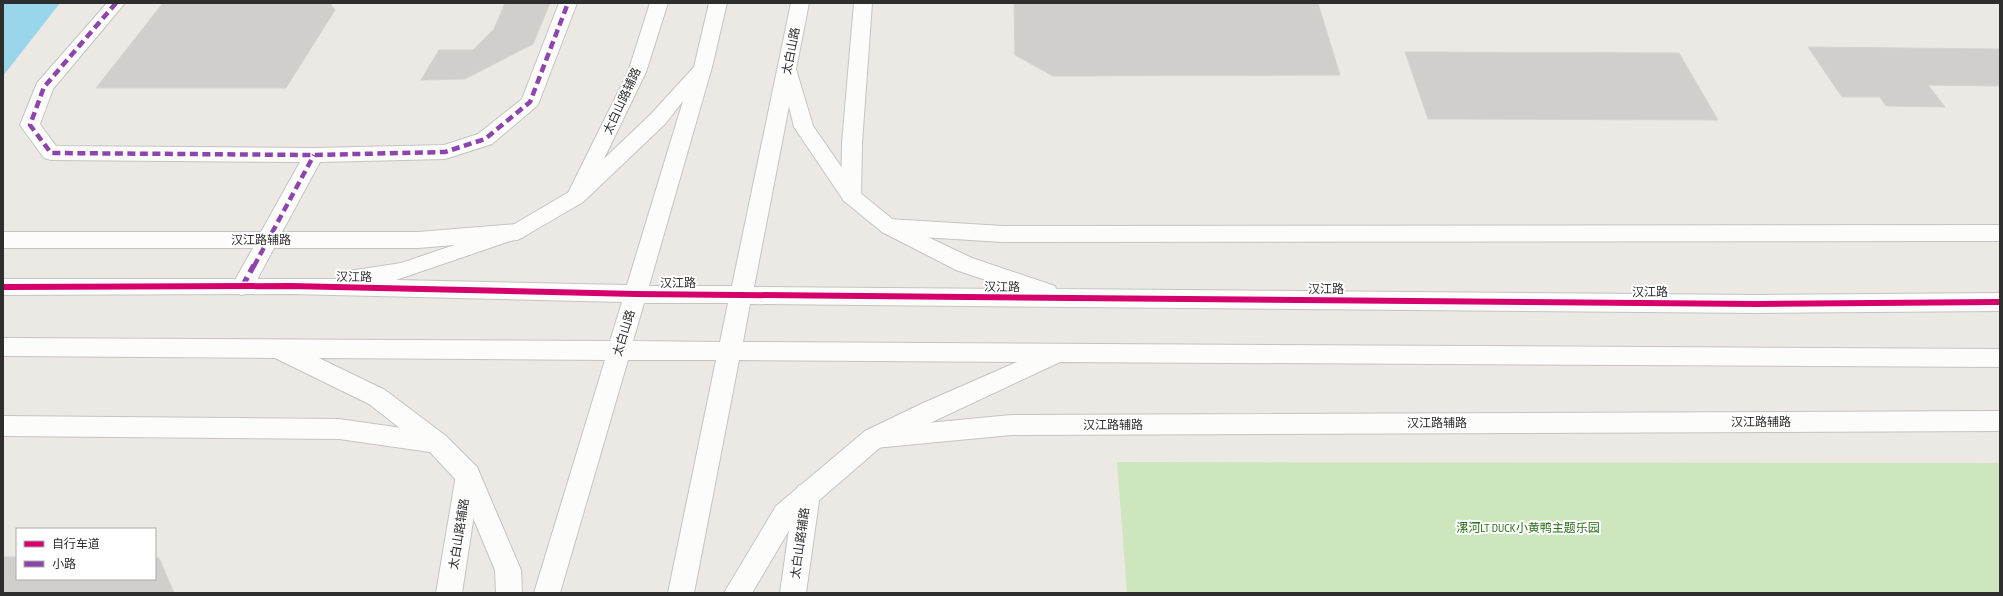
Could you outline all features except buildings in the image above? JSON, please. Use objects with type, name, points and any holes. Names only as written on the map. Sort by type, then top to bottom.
[{"type":"street","points":[[116,3],[44,87],[30,124],[51,153],[314,155],[445,152],[484,139],[530,102],[568,3]]},
{"type":"street","name":"太白山路辅路","points":[[576,197],[637,72],[658,3]]},
{"type":"street","name":"太白山路","points":[[547,593],[703,67],[718,3]]},
{"type":"street","name":"太白山路","points":[[681,593],[800,3]]},
{"type":"street","points":[[851,196],[852,143],[863,3]]},
{"type":"street","points":[[291,286],[402,271],[518,232],[576,197],[658,119],[703,67]]},
{"type":"street","points":[[787,68],[804,126],[851,196],[889,227],[964,264],[1065,298]]},
{"type":"street","points":[[242,286],[314,155]]},
{"type":"street","points":[[889,227],[1003,234],[2000,233]]},
{"type":"street","name":"汉江路辅路","points":[[3,240],[418,240],[518,232]]},
{"type":"street","name":"汉江路","points":[[3,287],[291,286],[636,294],[1749,304],[2000,302]]},
{"type":"street","points":[[3,347],[2000,358]]},
{"type":"street","points":[[278,349],[377,397],[437,443],[468,475],[508,570],[509,593]]},
{"type":"street","points":[[737,593],[785,514],[806,494],[874,438],[929,410],[1058,354]]},
{"type":"street","name":"汉江路辅路","points":[[874,438],[1010,425],[2000,421]]},
{"type":"street","points":[[3,426],[339,429],[437,443]]},
{"type":"street","name":"太白山路辅路","points":[[449,593],[468,475]]},
{"type":"street","name":"太白山路辅路","points":[[793,593],[806,494]]},
{"type":"green space","name":"漯河LT DUCK小黄鸭主题乐园","points":[[1117,462],[2000,463],[2000,593],[1127,593]]},
{"type":"water","points":[[3,3],[60,3],[3,76]]},
{"type":"marked path","points":[[116,3],[44,87],[30,125],[51,153],[314,155],[445,152],[485,139],[530,102],[568,3]]},
{"type":"marked path","points":[[242,287],[314,155]]},
{"type":"cycle path","points":[[3,287],[291,286],[636,294],[1757,304],[2000,302]]}]
